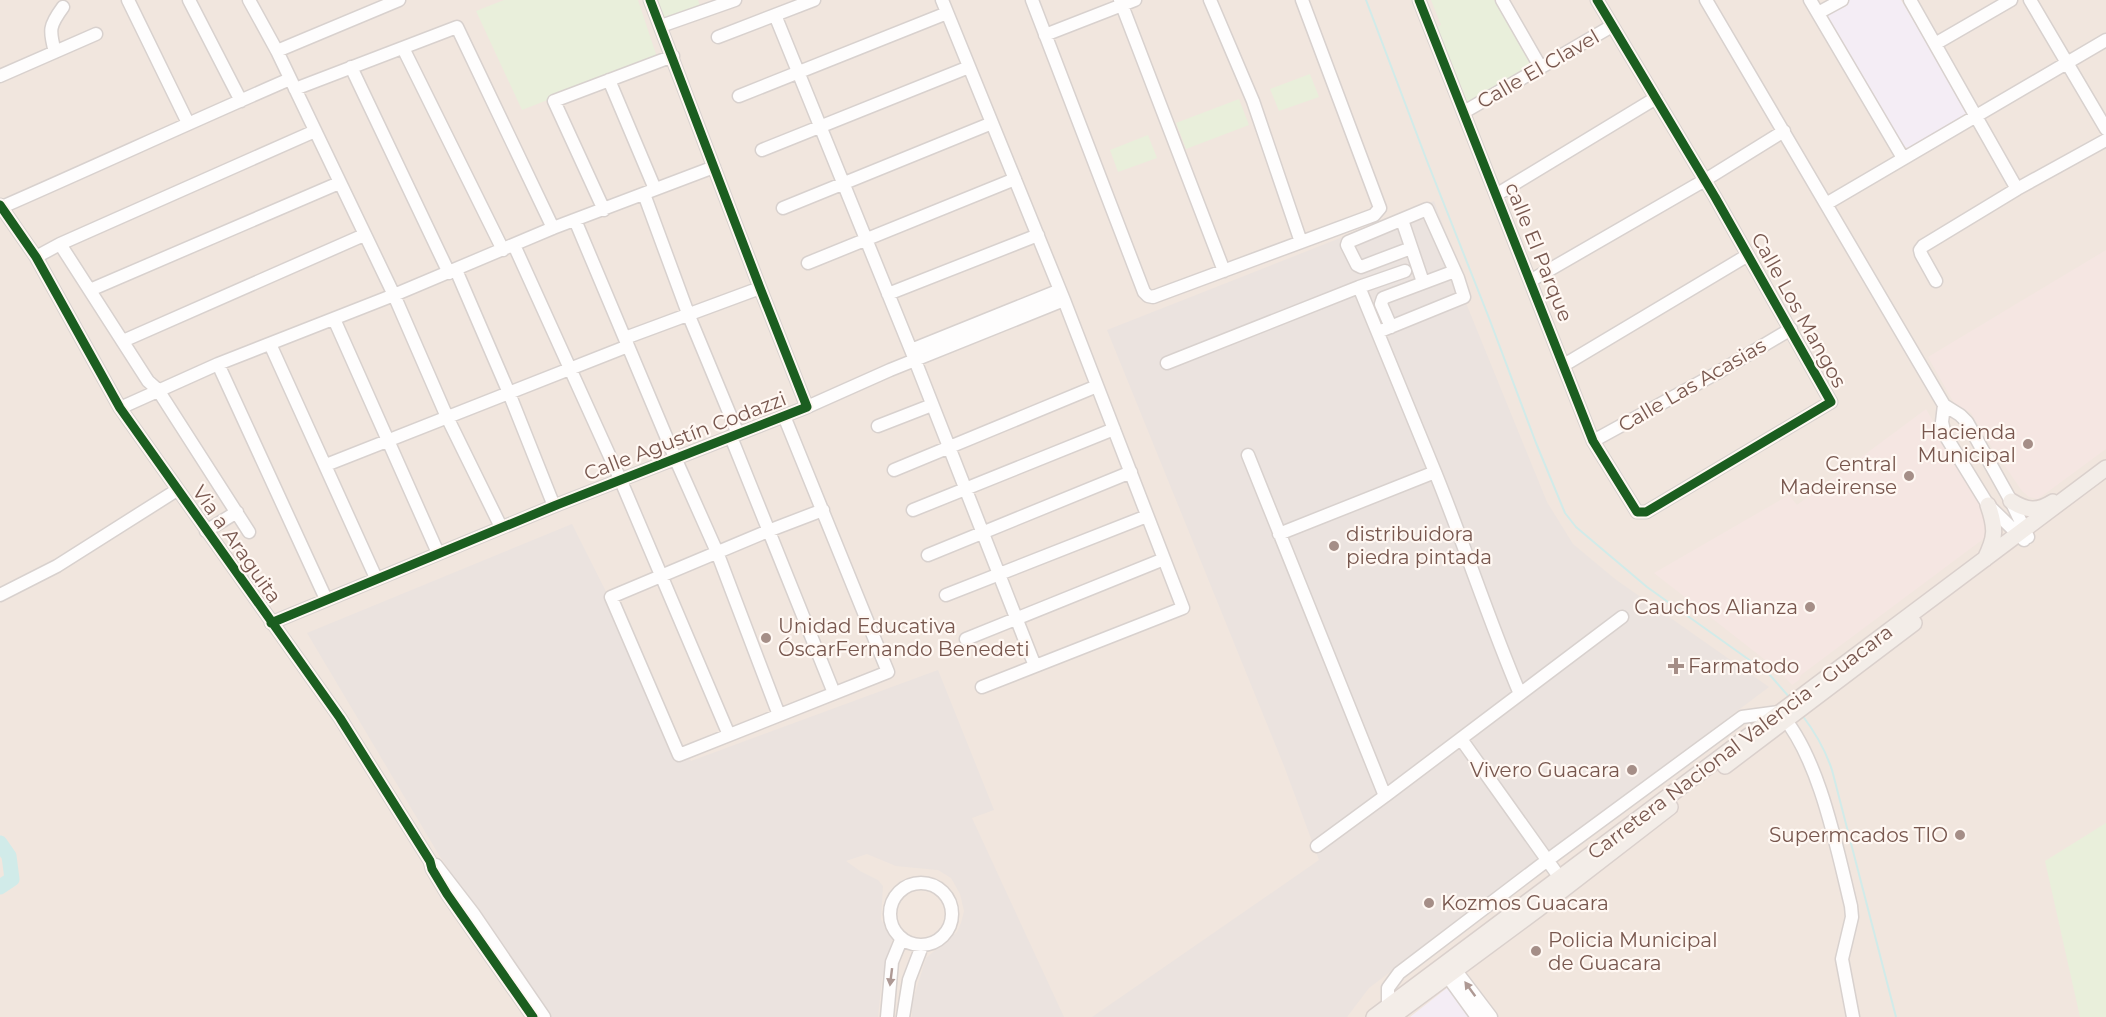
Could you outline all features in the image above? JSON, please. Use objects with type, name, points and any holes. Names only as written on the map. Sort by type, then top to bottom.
[{"type":"main road","points":[[2012,501],[2027,509],[2039,509],[2102,474]]},
{"type":"main road","name":"Carretera Nacional Valencia - Guacara","points":[[1374,1017],[1390,1012],[2102,474]]},
{"type":"main road","points":[[1985,560],[1993,543],[1994,531],[1988,505]]},
{"type":"main road","name":"Carretera Nacional Valencia - Guacara","points":[[1792,709],[1985,560],[2024,535]]},
{"type":"street","points":[[128,0],[188,123]]},
{"type":"street","points":[[189,0],[241,101]]},
{"type":"street","points":[[249,0],[277,51],[394,295],[447,417],[501,527]]},
{"type":"street","points":[[277,51],[399,0]]},
{"type":"street","name":"Calle Agustín Codazzi","points":[[271,623],[501,527],[807,407],[650,0]]},
{"type":"street","points":[[661,27],[707,5],[735,0]]},
{"type":"street","points":[[718,37],[814,0]]},
{"type":"street","points":[[942,0],[1062,295],[1183,608],[982,687]]},
{"type":"street","points":[[1032,0],[1144,292],[1153,297],[1374,215],[1380,208],[1302,0]]},
{"type":"street","points":[[1046,35],[1121,2],[1135,0]]},
{"type":"street","points":[[1210,0],[1254,101],[1301,242]]},
{"type":"street","name":"calle El Parque","points":[[1419,0],[1593,441],[1637,512]]},
{"type":"street","points":[[1502,0],[1541,68]]},
{"type":"street","points":[[1597,0],[1703,177]]},
{"type":"street","points":[[1706,0],[1944,405],[1964,419],[2012,501],[2024,535]]},
{"type":"street","points":[[1810,0],[1903,158]]},
{"type":"street","points":[[1818,13],[1842,0]]},
{"type":"street","points":[[1910,0],[2017,189]]},
{"type":"street","points":[[1935,44],[2011,0]]},
{"type":"street","points":[[2030,0],[2106,129]]},
{"type":"street","points":[[1121,2],[1224,271]]},
{"type":"street","points":[[55,52],[50,29],[63,7]]},
{"type":"street","points":[[739,96],[947,13]]},
{"type":"street","points":[[775,15],[913,355],[1035,666]]},
{"type":"street","name":"Calle El Clavel","points":[[1464,112],[1612,26]]},
{"type":"street","points":[[1,206],[241,101],[351,67],[457,27],[553,228]]},
{"type":"street","points":[[0,76],[96,34]]},
{"type":"street","points":[[1826,204],[2106,40]]},
{"type":"street","points":[[403,48],[569,370],[621,481],[729,735]]},
{"type":"street","points":[[604,210],[554,101],[672,56]]},
{"type":"street","points":[[351,67],[453,271],[509,393],[554,506]]},
{"type":"street","points":[[762,150],[969,67]]},
{"type":"street","points":[[609,80],[650,191],[689,316],[768,531],[834,693]]},
{"type":"street","points":[[1496,195],[1656,98]]},
{"type":"street","points":[[783,208],[992,123]]},
{"type":"street","points":[[36,257],[60,244],[315,131]]},
{"type":"street","points":[[1530,281],[1784,131]]},
{"type":"street","points":[[1936,281],[1921,254],[1920,250],[1923,246],[2017,189],[2106,140]]},
{"type":"street","points":[[120,408],[218,364],[394,295],[553,228],[714,167]]},
{"type":"street","name":"Calle Los Mangos","points":[[1637,512],[1646,513],[1831,402],[1703,177]]},
{"type":"street","points":[[808,263],[1015,179]]},
{"type":"street","points":[[90,290],[339,183]]},
{"type":"street","name":"Via a Araguita","points":[[1,206],[36,257],[120,408],[340,718],[430,861],[432,870],[447,894],[534,1017]]},
{"type":"street","points":[[1378,332],[1463,299],[1464,293],[1428,210],[1425,209],[1348,243],[1348,247],[1361,267],[1411,248]]},
{"type":"street","points":[[575,220],[717,552],[779,715]]},
{"type":"street","points":[[1402,220],[1423,282]]},
{"type":"street","points":[[123,341],[364,235]]},
{"type":"street","points":[[888,294],[1038,235]]},
{"type":"street","points":[[60,244],[148,381],[158,390],[249,532]]},
{"type":"street","points":[[1564,365],[1748,255]]},
{"type":"street","points":[[1167,363],[1405,271]]},
{"type":"street","points":[[1391,327],[1381,301],[1423,282],[1455,271]]},
{"type":"street","points":[[1359,287],[1463,542],[1520,694]]},
{"type":"street","points":[[326,465],[569,370],[627,342],[760,288]]},
{"type":"street","points":[[807,407],[913,355],[1062,295]]},
{"type":"street","points":[[334,319],[438,553]]},
{"type":"street","name":"Calle Las Acasias","points":[[1593,441],[1717,373],[1791,329]]},
{"type":"street","points":[[270,344],[376,578]]},
{"type":"street","points":[[218,364],[326,599]]},
{"type":"street","points":[[894,470],[1098,386]]},
{"type":"street","points":[[878,426],[932,405]]},
{"type":"street","points":[[1944,405],[1942,422],[1945,435],[1988,505],[2024,535]]},
{"type":"street","points":[[784,416],[823,510],[888,672],[679,754],[611,597],[823,510]]},
{"type":"street","points":[[913,510],[1114,429]]},
{"type":"street","points":[[1248,455],[1385,796]]},
{"type":"street","points":[[928,555],[1131,472]]},
{"type":"street","points":[[1279,534],[1435,472]]},
{"type":"street","points":[[0,596],[57,566],[177,490]]},
{"type":"street","points":[[206,531],[237,512]]},
{"type":"street","points":[[946,595],[1147,516]]},
{"type":"street","points":[[966,639],[1164,559]]},
{"type":"street","points":[[1317,846],[1622,618]]},
{"type":"street","points":[[1390,1012],[1388,988],[1399,973],[1548,860],[1742,717],[1792,709],[1834,837],[1851,906],[1852,916],[1842,959],[1853,1017]]},
{"type":"street","points":[[1461,739],[1563,882]]},
{"type":"street","name":"Via a Araguita","points":[[430,861],[438,866],[544,1017]]},
{"type":"street","points":[[925,883],[936,886],[945,894],[951,904],[953,916],[950,927],[943,937],[933,944],[922,946],[902,940],[894,931],[889,920],[894,897],[902,888],[925,883]]},
{"type":"street","points":[[887,1017],[892,962],[902,940]]},
{"type":"street","points":[[903,1017],[912,969],[922,946]]},
{"type":"street","points":[[1448,968],[1477,1017]]},
{"type":"street","points":[[1448,968],[1491,1017]]},
{"type":"shaded area","points":[[0,0],[2106,0],[2106,1017],[0,1017]]},
{"type":"shaded area","points":[[1850,0],[1901,0],[1969,114],[1911,147],[1907,148],[1903,145],[1827,17],[1829,12]]},
{"type":"shaded area","points":[[1434,201],[1469,294],[1466,303],[1547,502],[1573,544],[1615,579],[1769,687],[1369,988],[1347,1017],[1092,1017],[1319,860],[1284,766],[1107,330]]},
{"type":"shaded area","points":[[2106,250],[2106,449],[2038,499],[2029,497],[2022,491],[1971,413],[1954,403],[1928,357]]},
{"type":"shaded area","points":[[1926,409],[1989,516],[1990,534],[1801,675],[1799,680],[1792,685],[1778,670],[1654,573],[1789,495],[1797,505]]},
{"type":"shaded area","points":[[572,524],[691,761],[938,670],[994,810],[972,818],[1064,1017],[912,1017],[912,1003],[926,958],[957,932],[961,923],[964,911],[960,894],[951,878],[938,870],[896,866],[867,854],[846,861],[878,880],[883,886],[881,919],[886,930],[893,937],[882,979],[878,1017],[550,1017],[439,855],[307,633]]},
{"type":"shaded area","points":[[1447,988],[1469,1017],[1410,1017]]},
{"type":"green space","points":[[504,0],[638,0],[657,57],[522,110],[476,11]]},
{"type":"green space","points":[[657,0],[698,0],[701,9],[665,22]]},
{"type":"green space","points":[[1431,0],[1494,0],[1533,67],[1469,105],[1436,28],[1441,25]]},
{"type":"green space","points":[[1310,74],[1319,97],[1279,111],[1270,89]]},
{"type":"green space","points":[[1239,99],[1249,125],[1186,149],[1176,123]]},
{"type":"green space","points":[[1148,135],[1157,158],[1118,172],[1110,150]]},
{"type":"green space","points":[[2106,823],[2106,1017],[2080,1017],[2045,861]]},
{"type":"waterway","points":[[1366,0],[1565,513],[1576,527],[1647,587],[1769,674],[1790,698]]},
{"type":"waterway","points":[[1802,715],[1819,741],[1832,770],[1896,1017]]},
{"type":"waterway","points":[[0,843],[9,856],[12,879],[0,887]]},
{"type":"cycle path","points":[[271,623],[554,506],[807,407],[650,0]]},
{"type":"cycle path","points":[[1419,0],[1593,441],[1637,512],[1646,512],[1831,402],[1715,197],[1597,0]]},
{"type":"cycle path","points":[[0,205],[36,257],[120,408],[340,718],[430,861],[432,869],[447,894],[533,1017]]},
{"type":"place","name":"Hacienda Municipal","points":[[2028,444]]},
{"type":"place","name":"Central Madeirense","points":[[1909,476]]},
{"type":"place","name":"distribuidora piedra pintada","points":[[1334,546]]},
{"type":"place","name":"Cauchos Alianza","points":[[1810,607]]},
{"type":"place","name":"Unidad Educativa ÓscarFernando Benedeti","points":[[766,638]]},
{"type":"place","name":"Farmatodo","points":[[1676,666]]},
{"type":"place","name":"Vivero Guacara","points":[[1632,770]]},
{"type":"place","name":"Supermcados TIO","points":[[1960,835]]},
{"type":"place","name":"Kozmos Guacara","points":[[1429,903]]},
{"type":"place","name":"Policia Municipal de Guacara","points":[[1536,951]]}]
